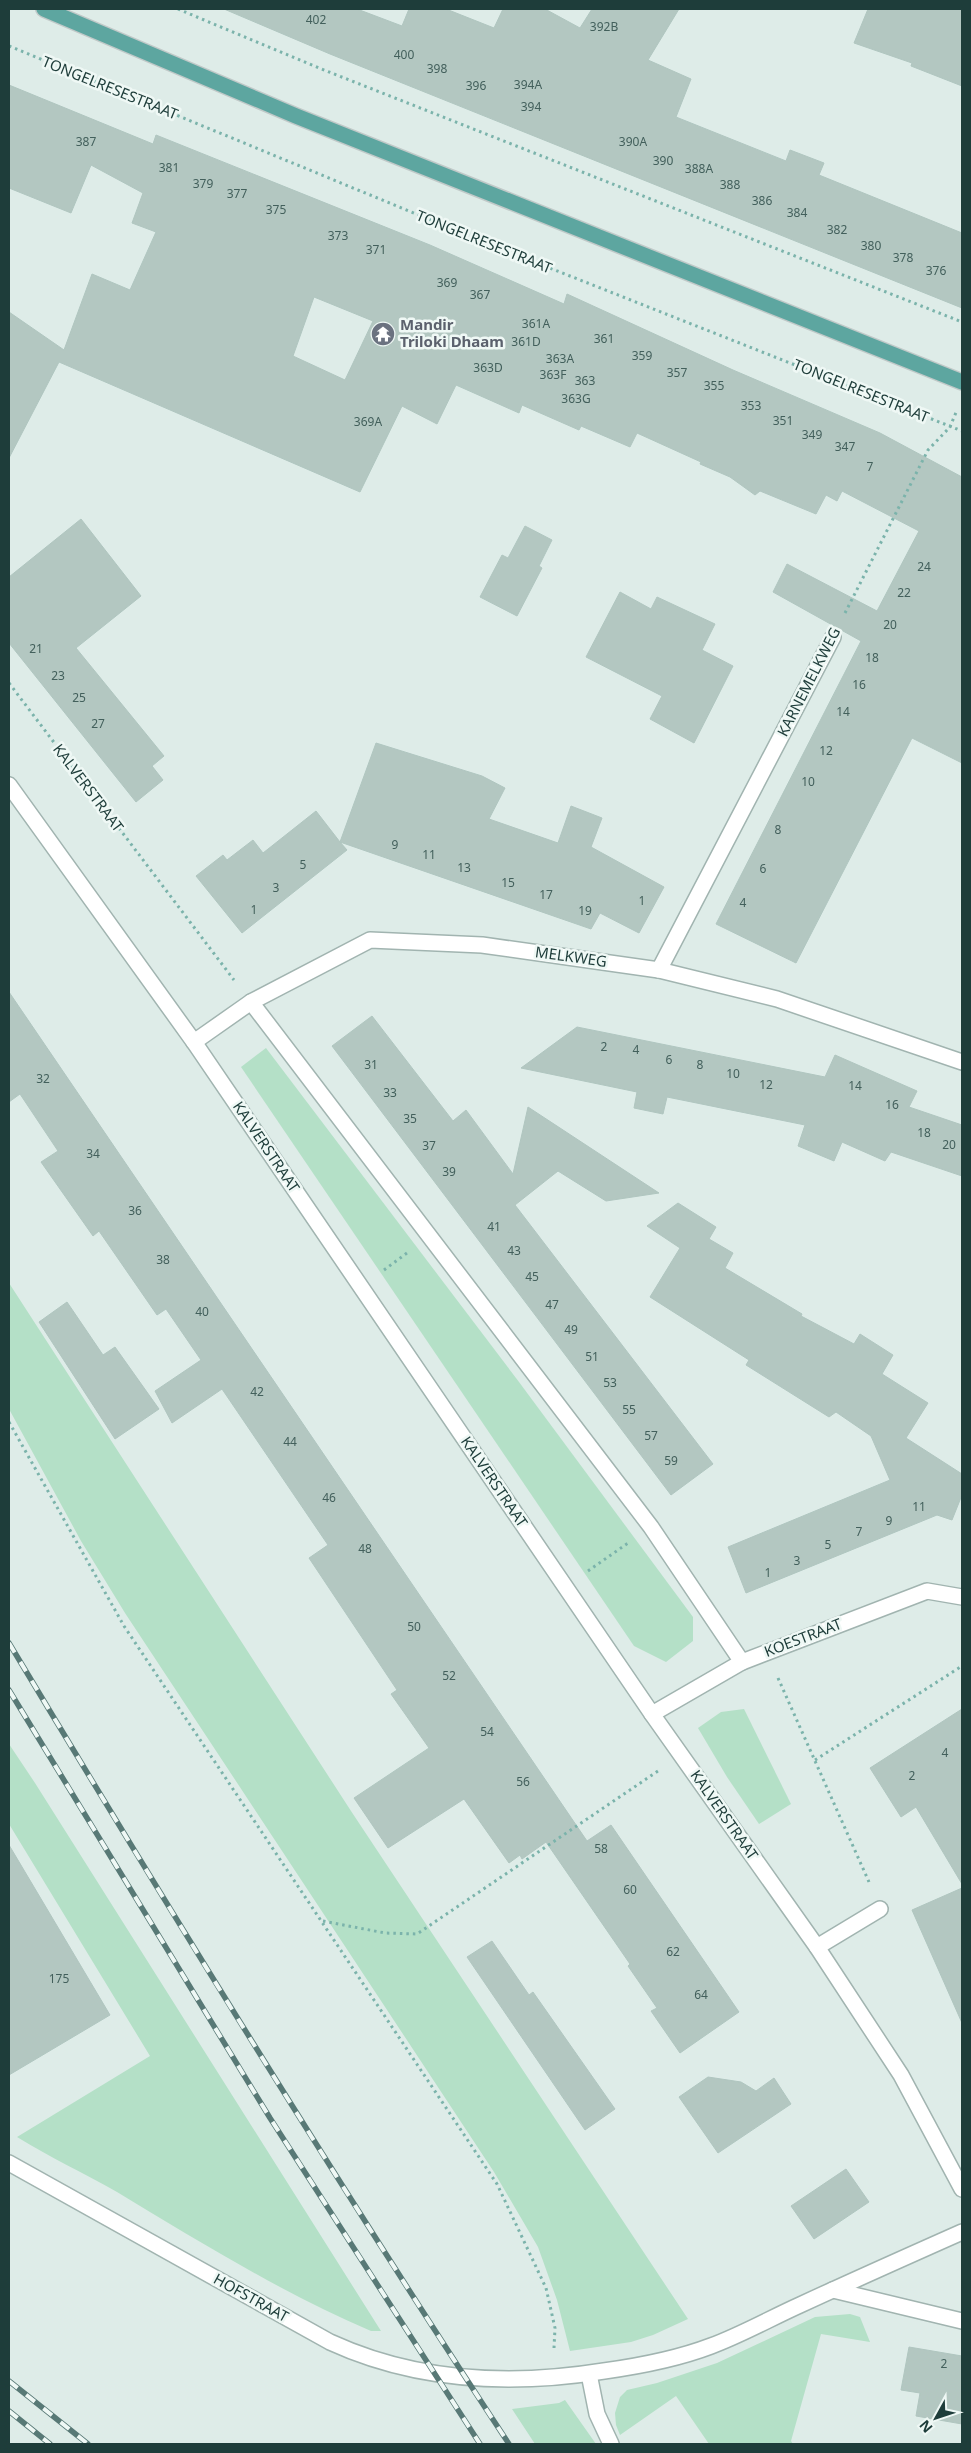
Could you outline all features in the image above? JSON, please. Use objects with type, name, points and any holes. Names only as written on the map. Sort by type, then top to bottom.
[{"type":"main road","points":[[44,9],[296,116],[962,382]]},
{"type":"street","name":"KARNEMELKWEG","points":[[660,970],[832,637]]},
{"type":"street","name":"KALVERSTRAAT","points":[[9,785],[194,1042],[652,1714],[816,1947],[901,2075],[962,2189]]},
{"type":"street","name":"MELKWEG","points":[[194,1042],[251,1002],[370,940],[482,945],[660,970],[777,999],[962,1062]]},
{"type":"street","points":[[251,1002],[651,1527],[742,1662]]},
{"type":"street","name":"KOESTRAAT","points":[[652,1714],[742,1662],[927,1591],[962,1597]]},
{"type":"street","points":[[816,1947],[880,1908]]},
{"type":"street","name":"HOFSTRAAT","points":[[9,2163],[352,2353],[402,2368],[486,2380],[552,2378],[589,2374],[644,2365],[711,2346],[962,2232]]},
{"type":"street","points":[[833,2290],[962,2321]]},
{"type":"street","points":[[589,2374],[597,2414],[611,2444]]},
{"type":"path","points":[[178,9],[319,68],[962,322]]},
{"type":"path","name":"TONGELRESESTRAAT","points":[[9,46],[484,242],[962,431]]},
{"type":"path","name":"KARNEMELKWEG","points":[[832,637],[928,450],[950,427],[959,405]]},
{"type":"path","name":"KALVERSTRAAT","points":[[9,683],[251,1002]]},
{"type":"path","points":[[360,1286],[430,1237]]},
{"type":"path","points":[[9,1422],[124,1626],[497,2184],[526,2242],[546,2288],[555,2328],[552,2378]]},
{"type":"path","points":[[566,1587],[651,1527]]},
{"type":"path","points":[[767,1652],[880,1908]]},
{"type":"path","points":[[815,1760],[962,1666]]},
{"type":"path","points":[[322,1921],[385,1933],[417,1934],[682,1755]]},
{"type":"green space","points":[[266,1048],[519,1382],[693,1617],[693,1641],[666,1662],[634,1646],[241,1067]]},
{"type":"green space","points":[[9,1283],[351,1811],[688,2319],[653,2335],[631,2342],[570,2351],[557,2300],[538,2247],[494,2172],[125,1613],[81,1541],[9,1409]]},
{"type":"green space","points":[[744,1709],[791,1804],[759,1824],[727,1777],[698,1728],[721,1712]]},
{"type":"green space","points":[[9,1744],[381,2331],[371,2331],[273,2284],[117,2192],[17,2137],[150,2056],[9,1824]]},
{"type":"green space","points":[[850,2314],[860,2317],[870,2342],[821,2334],[791,2441],[793,2444],[709,2444],[676,2396],[620,2435],[616,2425],[615,2413],[620,2397],[627,2390],[657,2383],[717,2363],[815,2317]]},
{"type":"green space","points":[[565,2400],[596,2444],[535,2444],[512,2409],[559,2403]]},
{"type":"building","points":[[224,9],[357,9],[402,26],[409,9],[446,9],[494,28],[503,9],[545,9],[580,28],[592,9],[679,9],[648,60],[691,79],[676,117],[786,161],[790,150],[824,163],[819,175],[962,233],[962,308],[330,54]]},
{"type":"building","points":[[868,9],[962,9],[962,86],[911,66],[912,63],[854,43]]},
{"type":"building","points":[[9,85],[153,144],[156,135],[430,245],[564,304],[567,294],[733,370],[880,433],[962,477],[962,763],[912,738],[796,963],[716,924],[861,641],[773,592],[787,564],[877,611],[919,531],[842,491],[837,501],[826,495],[816,514],[760,491],[755,495],[730,477],[637,433],[630,447],[581,426],[579,430],[522,405],[519,413],[456,385],[437,424],[402,406],[360,492],[59,362],[9,458],[9,312],[64,350],[92,274],[130,290],[156,232],[132,223],[143,193],[91,165],[71,213],[9,188]],"holes":[[[314,297],[373,321],[345,380],[293,356]]]},
{"type":"building","points":[[81,519],[141,596],[76,648],[164,756],[152,766],[163,780],[136,802],[9,643],[9,577]]},
{"type":"building","points":[[525,526],[552,540],[539,566],[542,568],[517,616],[480,597],[502,555],[508,558]]},
{"type":"building","points":[[620,592],[651,609],[657,597],[715,624],[702,650],[733,666],[694,743],[650,719],[662,696],[586,657]]},
{"type":"building","points":[[376,743],[482,776],[505,788],[489,819],[558,843],[571,806],[602,818],[591,847],[664,887],[639,933],[600,913],[591,929],[340,842]]},
{"type":"building","points":[[316,811],[347,850],[242,933],[196,876],[223,855],[227,860],[253,840],[263,853]]},
{"type":"building","points":[[9,992],[587,1841],[611,1825],[739,2012],[680,2053],[651,2011],[657,2008],[628,1966],[630,1964],[546,1842],[522,1859],[520,1855],[509,1863],[464,1799],[388,1848],[354,1798],[429,1748],[391,1694],[397,1690],[309,1558],[328,1545],[222,1389],[172,1423],[155,1391],[201,1360],[166,1309],[157,1315],[99,1231],[93,1236],[41,1162],[58,1151],[20,1094],[9,1102]]},
{"type":"building","points":[[372,1016],[453,1121],[466,1110],[513,1174],[528,1107],[659,1193],[606,1201],[558,1171],[515,1205],[713,1464],[671,1495],[332,1046]]},
{"type":"building","points":[[577,1027],[825,1077],[835,1055],[917,1091],[909,1107],[962,1125],[962,1176],[891,1152],[885,1161],[842,1142],[834,1161],[798,1146],[805,1125],[667,1097],[663,1114],[634,1108],[637,1092],[521,1068]]},
{"type":"building","points":[[678,1203],[716,1227],[709,1239],[733,1253],[725,1268],[802,1314],[801,1316],[854,1344],[860,1334],[893,1355],[882,1374],[928,1403],[906,1438],[962,1474],[962,1495],[952,1520],[937,1515],[746,1593],[728,1547],[890,1480],[871,1436],[836,1412],[829,1417],[746,1365],[749,1360],[650,1297],[680,1248],[647,1226]]},
{"type":"building","points":[[67,1302],[103,1355],[115,1347],[159,1409],[115,1439],[39,1322]]},
{"type":"building","points":[[962,1709],[962,1884],[916,1807],[901,1817],[870,1768]]},
{"type":"building","points":[[9,1845],[110,2015],[9,2075]]},
{"type":"building","points":[[962,1888],[962,2023],[912,1910]]},
{"type":"building","points":[[492,1941],[529,1995],[533,1992],[615,2109],[585,2130],[467,1957]]},
{"type":"building","points":[[708,2077],[741,2082],[756,2091],[774,2078],[791,2104],[718,2153],[679,2097]]},
{"type":"building","points":[[846,2169],[869,2202],[814,2239],[791,2206]]},
{"type":"building","points":[[909,2347],[962,2356],[962,2424],[916,2416],[920,2393],[901,2390]]},
{"type":"railway","points":[[9,1643],[255,2046],[444,2345],[509,2444]]},
{"type":"railway","points":[[9,1690],[270,2118],[480,2444]]},
{"type":"railway","points":[[9,2381],[88,2444]]},
{"type":"railway","points":[[9,2411],[50,2444]]},
{"type":"place","name":"Mandir Triloki Dhaam","points":[[383,334]]}]
